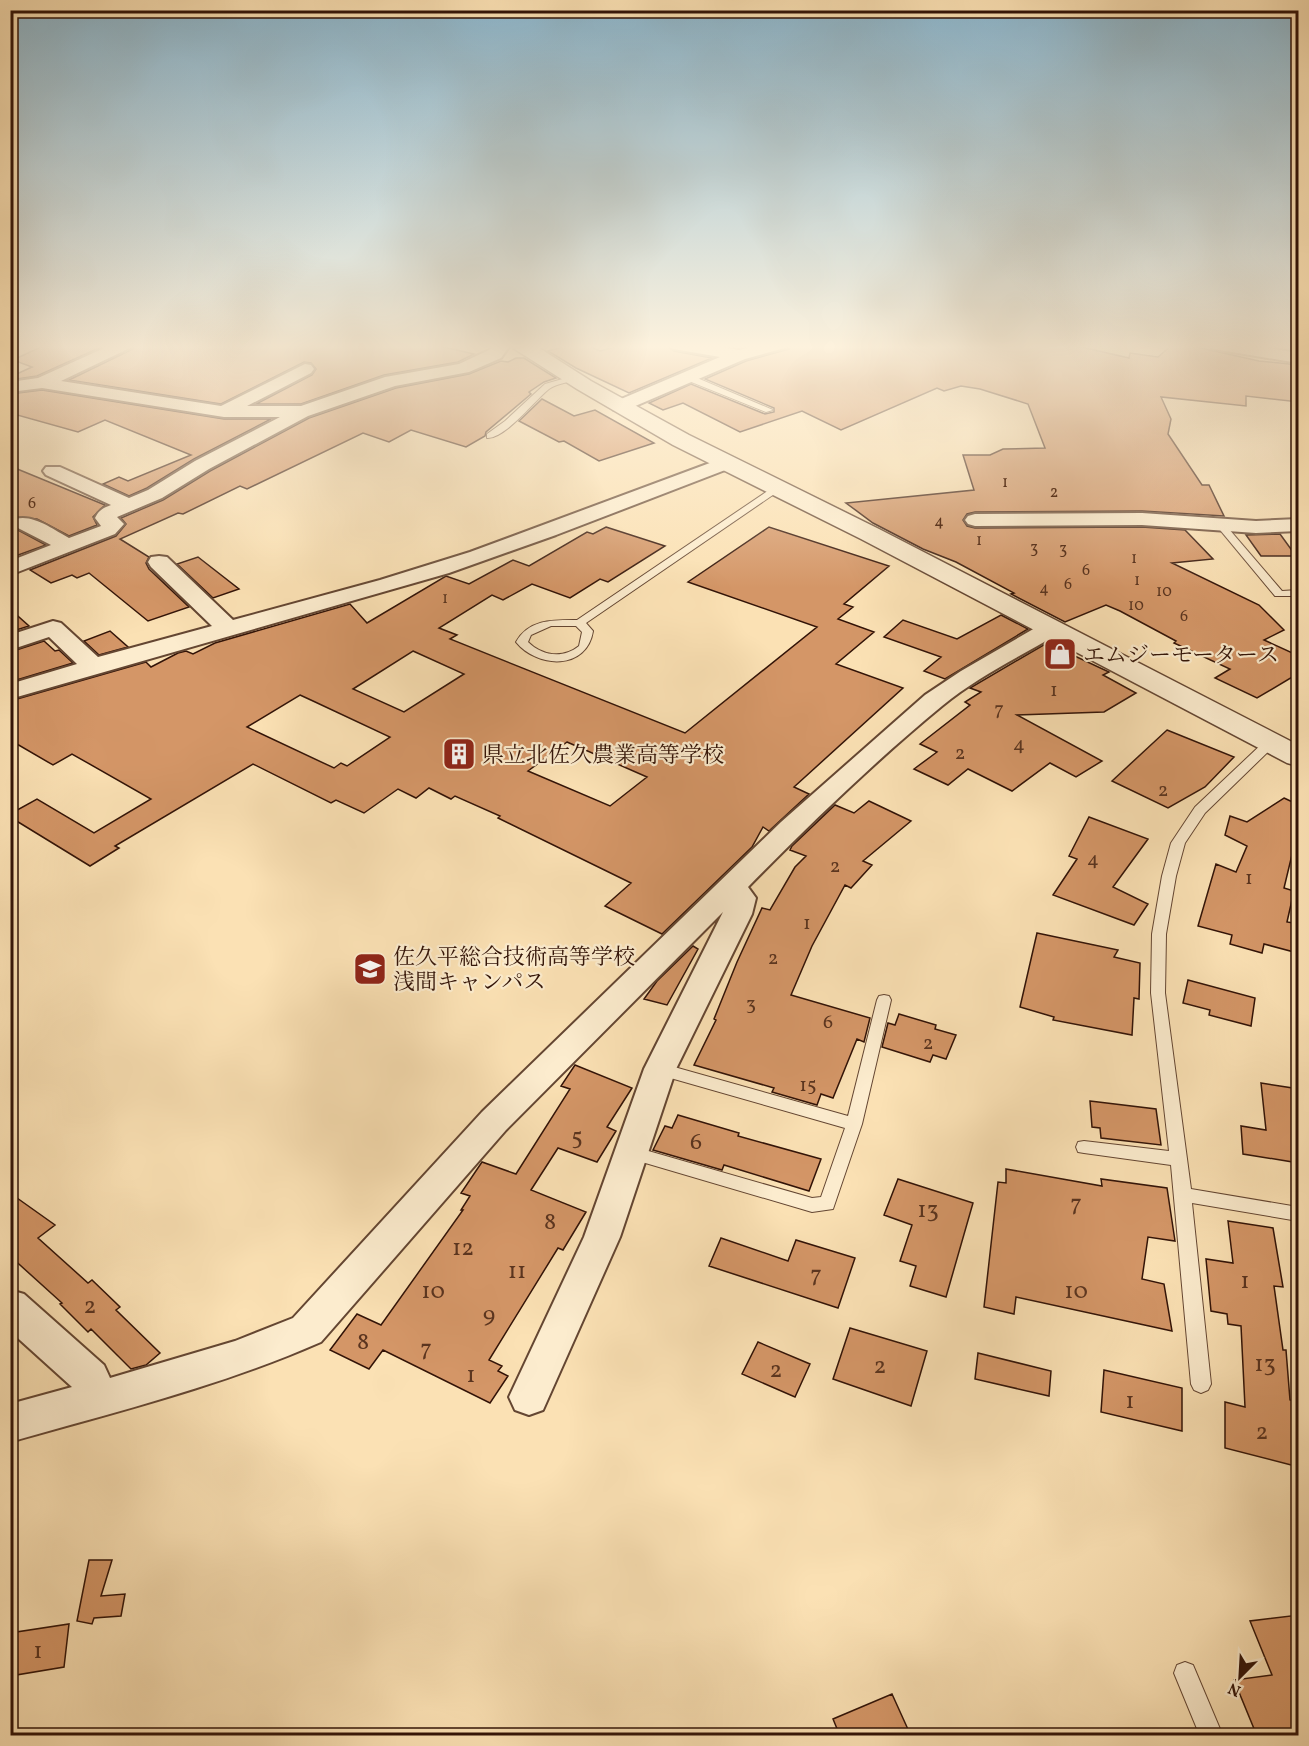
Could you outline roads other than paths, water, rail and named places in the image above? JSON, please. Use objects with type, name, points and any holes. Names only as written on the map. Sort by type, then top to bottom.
[{"type":"street","points":[[10,569],[112,528],[114,524],[105,516],[155,494],[202,465],[277,425]]},
{"type":"street","points":[[656,425],[1299,757]]},
{"type":"street","points":[[10,692],[92,665],[443,568],[726,463]]},
{"type":"street","points":[[53,471],[128,505]]},
{"type":"street","points":[[975,520],[1142,519],[1256,527],[1299,525]]},
{"type":"street","points":[[23,523],[68,546]]},
{"type":"street","points":[[137,570],[168,558],[229,629]]},
{"type":"street","points":[[10,643],[53,628],[92,665]]},
{"type":"street","points":[[10,1423],[94,1398],[206,1370],[275,1345],[307,1330],[494,1121],[791,828],[934,700],[969,676],[1050,629]]},
{"type":"street","points":[[529,1397],[602,1237],[660,1069],[737,914],[741,898],[732,886]]},
{"type":"street","points":[[10,1306],[90,1378],[94,1398]]},
{"type":"lane","points":[[490,436],[505,425]]},
{"type":"lane","points":[[579,623],[588,631],[587,639],[582,649],[572,655],[539,655],[528,651],[522,642],[527,633],[549,623],[579,623],[778,488]]},
{"type":"lane","points":[[1220,523],[1279,594],[1299,593]]},
{"type":"lane","points":[[1201,1384],[1183,1195],[1158,993],[1159,934],[1169,876],[1178,843],[1200,810],[1270,742]]},
{"type":"lane","points":[[631,1152],[812,1205],[827,1204],[854,1124],[884,1000]]},
{"type":"lane","points":[[660,1069],[854,1124]]},
{"type":"lane","points":[[1084,1147],[1178,1159]]},
{"type":"lane","points":[[1183,1195],[1299,1214]]},
{"type":"lane","points":[[1185,1673],[1212,1736]]},
{"type":"place","name":"エムジーモータース","points":[[1060,654]]},
{"type":"place","name":"県立北佐久農業高等学校","points":[[459,754]]},
{"type":"place","name":"佐久平総合技術高等学校 浅間キャンパス","points":[[370,969]]}]
